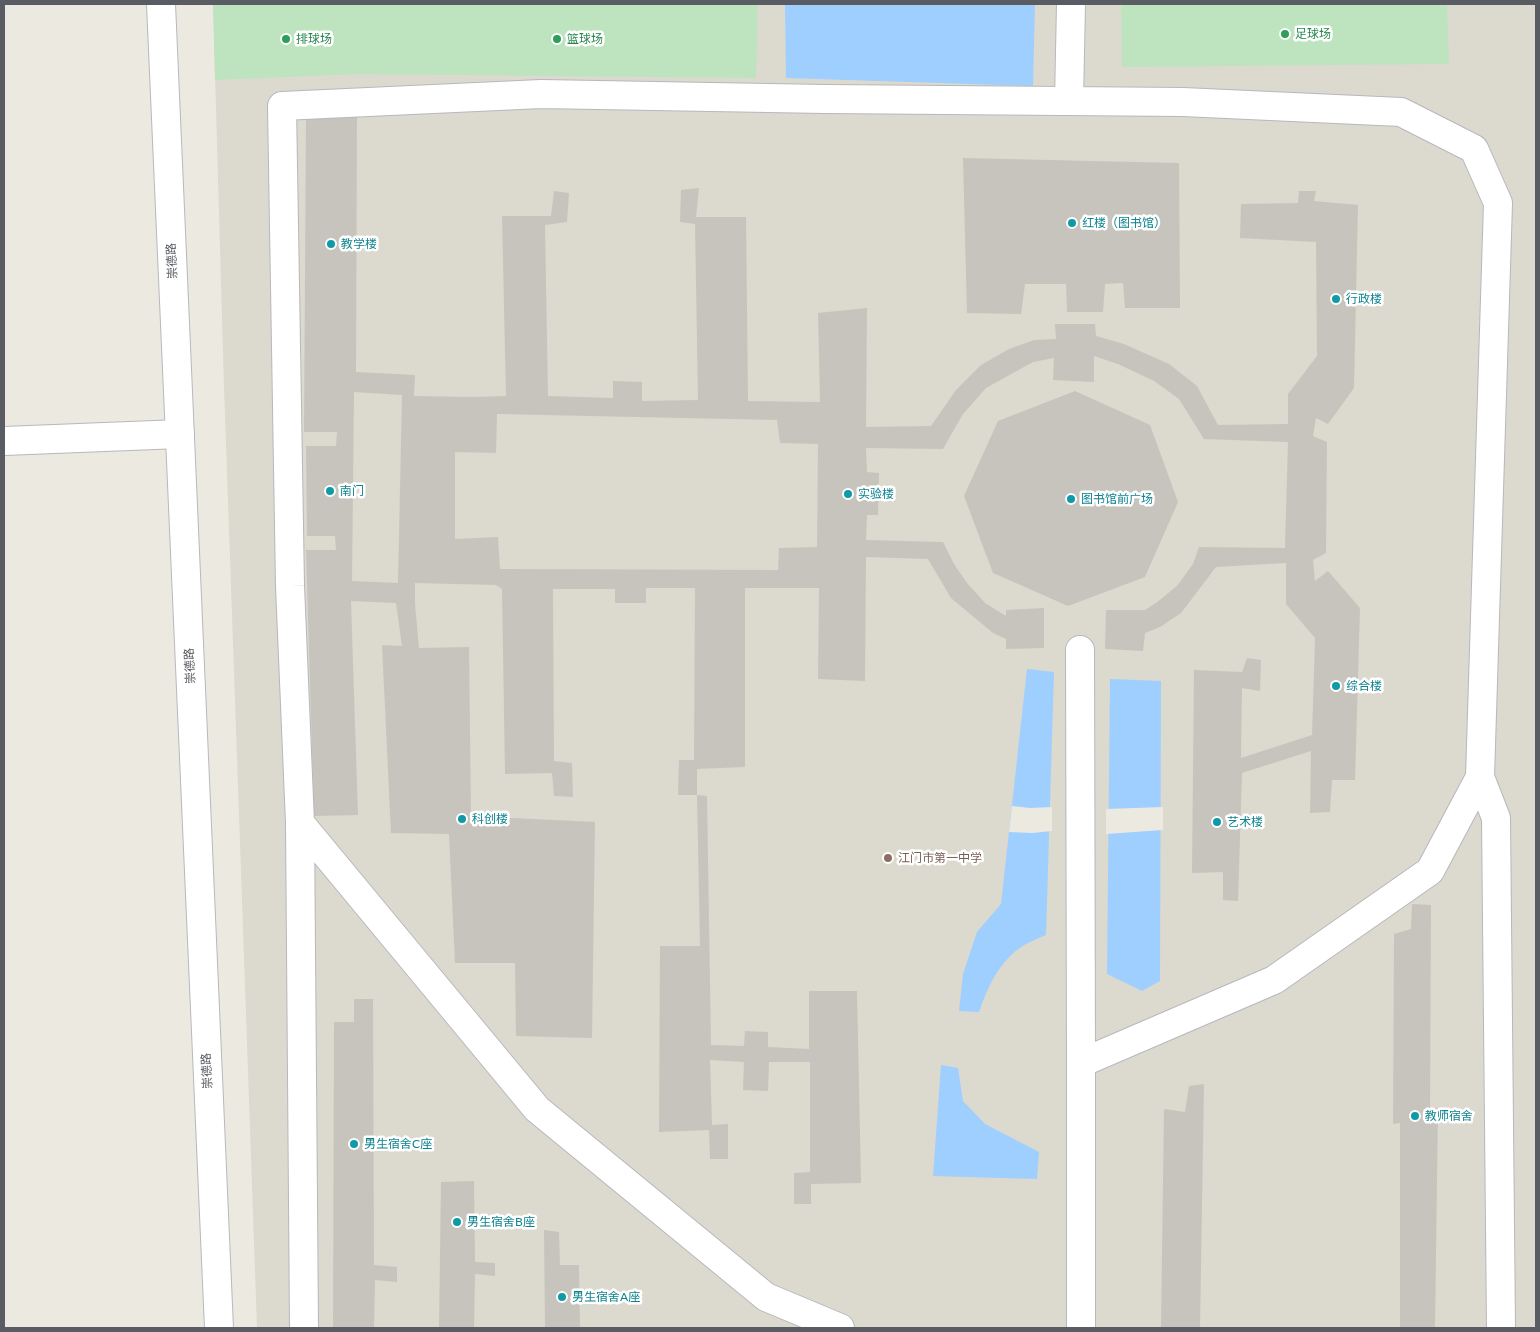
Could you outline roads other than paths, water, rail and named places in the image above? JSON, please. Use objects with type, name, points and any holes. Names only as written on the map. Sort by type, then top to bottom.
[{"type":"street","name":"崇德路","points":[[161,4],[219,1328]]},
{"type":"street","points":[[1069,101],[1071,4]]},
{"type":"street","points":[[304,1328],[300,823],[290,586],[282,106],[541,94],[1184,102],[1401,112],[1474,149],[1498,203],[1480,777],[1496,818],[1501,1328]]},
{"type":"street","points":[[4,441],[180,434]]},
{"type":"street","points":[[1080,650],[1081,1328]]},
{"type":"street","points":[[1081,1063],[1274,980],[1430,871],[1480,777]]},
{"type":"street","points":[[300,823],[537,1109],[766,1297],[840,1328]]},
{"type":"water","points":[[785,4],[1035,4],[1033,86],[786,78]]},
{"type":"water","points":[[1027,669],[1054,672],[1046,935],[1024,945],[1008,958],[991,983],[979,1012],[959,1011],[963,974],[977,932],[1001,904]]},
{"type":"water","points":[[1110,679],[1161,681],[1160,981],[1142,991],[1107,974]]},
{"type":"water","points":[[941,1065],[958,1068],[963,1101],[985,1124],[1039,1152],[1037,1179],[933,1176]]},
{"type":"place","name":"足球场","points":[[1285,34]]},
{"type":"place","name":"排球场","points":[[286,39]]},
{"type":"place","name":"篮球场","points":[[557,39]]},
{"type":"place","name":"红楼（图书馆）","points":[[1072,223]]},
{"type":"place","name":"教学楼","points":[[331,244]]},
{"type":"place","name":"行政楼","points":[[1336,299]]},
{"type":"place","name":"南门","points":[[330,491]]},
{"type":"place","name":"实验楼","points":[[848,494]]},
{"type":"place","name":"图书馆前广场","points":[[1071,499]]},
{"type":"place","name":"综合楼","points":[[1336,686]]},
{"type":"place","name":"科创楼","points":[[462,819]]},
{"type":"place","name":"艺术楼","points":[[1217,822]]},
{"type":"place","name":"江门市第一中学","points":[[888,858]]},
{"type":"place","name":"教师宿舍","points":[[1415,1116]]},
{"type":"place","name":"男生宿舍C座","points":[[354,1144]]},
{"type":"place","name":"男生宿舍B座","points":[[457,1222]]},
{"type":"place","name":"男生宿舍A座","points":[[562,1297]]}]
